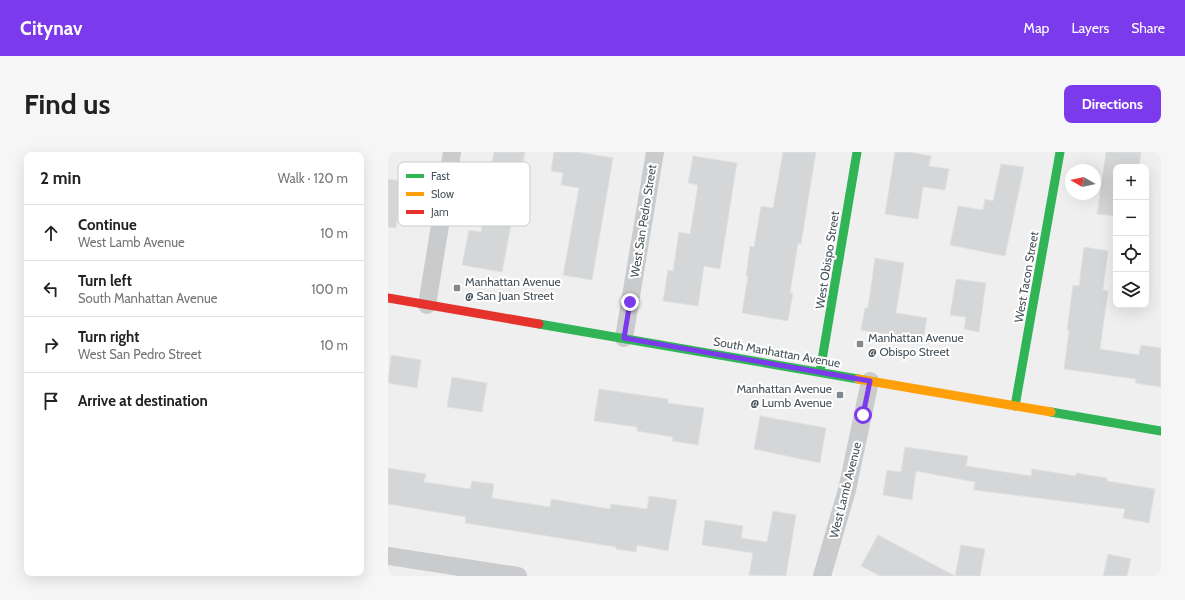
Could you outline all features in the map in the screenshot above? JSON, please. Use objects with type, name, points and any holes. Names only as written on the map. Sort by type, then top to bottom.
[{"type":"main road","name":"West Obispo Street","points":[[820,372],[857,152]]},
{"type":"main road","name":"West Tacon Street","points":[[1015,406],[1060,152]]},
{"type":"main road","name":"South Manhattan Avenue","points":[[388,298],[1161,431]]},
{"type":"street","points":[[450,162],[452,152]]},
{"type":"street","name":"West San Pedro Street","points":[[624,338],[655,152]]},
{"type":"street","points":[[427,305],[440,226]]},
{"type":"street","name":"West Lamb Avenue","points":[[822,576],[847,490],[870,381]]},
{"type":"street","points":[[388,556],[518,576]]},
{"type":"building","points":[[494,152],[525,152],[523,162],[492,162]]},
{"type":"building","points":[[554,152],[578,152],[613,158],[592,280],[563,275],[579,188],[561,185],[563,173],[551,171]]},
{"type":"building","points":[[783,152],[816,152],[801,244],[798,243],[790,293],[793,293],[788,321],[742,313],[748,276],[746,276],[750,246],[754,247],[761,206],[773,208]]},
{"type":"building","points":[[895,152],[908,152],[931,156],[929,166],[949,169],[945,190],[923,187],[918,219],[885,214]]},
{"type":"building","points":[[1106,152],[1141,152],[1139,164],[1113,164],[1113,216],[1097,214],[1099,200],[1101,200],[1101,186]]},
{"type":"building","points":[[693,156],[737,163],[720,269],[704,266],[698,306],[663,301],[668,270],[673,271],[679,232],[690,234],[698,185],[688,183]]},
{"type":"building","points":[[1001,164],[1024,167],[1005,256],[950,245],[958,206],[983,210],[985,199],[993,201]]},
{"type":"building","points":[[388,179],[398,180],[398,215],[396,228],[388,227]]},
{"type":"building","points":[[482,226],[511,226],[502,272],[462,265],[469,230],[481,232]]},
{"type":"building","points":[[1084,247],[1108,251],[1103,290],[1108,291],[1100,349],[1139,355],[1141,345],[1161,348],[1161,387],[1135,383],[1136,379],[1064,369],[1073,285],[1079,286]]},
{"type":"building","points":[[875,258],[904,263],[896,313],[927,318],[923,340],[861,330],[865,308],[868,308]]},
{"type":"building","points":[[956,279],[986,283],[979,332],[964,329],[966,317],[950,315]]},
{"type":"building","points":[[391,355],[421,360],[417,388],[388,383]]},
{"type":"building","points":[[452,377],[487,383],[482,412],[447,407]]},
{"type":"building","points":[[599,389],[668,399],[668,403],[704,408],[698,445],[672,441],[673,437],[637,431],[637,427],[594,421]]},
{"type":"building","points":[[760,416],[826,428],[820,463],[754,449]]},
{"type":"building","points":[[905,447],[968,456],[966,466],[1031,476],[1032,469],[1076,476],[1076,473],[1107,478],[1107,481],[1155,489],[1149,523],[1123,518],[1125,509],[974,490],[975,482],[916,471],[912,500],[883,495],[887,470],[901,472]]},
{"type":"building","points":[[388,468],[426,474],[424,482],[470,489],[472,481],[494,484],[492,498],[550,507],[551,499],[610,509],[611,504],[647,509],[649,496],[677,500],[668,551],[637,545],[636,552],[616,549],[616,547],[465,523],[466,517],[388,504]]},
{"type":"building","points":[[773,511],[796,515],[786,576],[749,575],[753,553],[702,545],[705,520],[743,526],[741,538],[767,542]]},
{"type":"building","points":[[878,535],[955,576],[880,576],[861,566]]},
{"type":"building","points":[[961,545],[985,549],[980,576],[955,576]]},
{"type":"building","points":[[1108,554],[1131,559],[1127,576],[1103,576]]},
{"type":"traffic: fast","points":[[820,372],[857,152]]},
{"type":"traffic: fast","points":[[1015,406],[1060,152]]},
{"type":"traffic: fast","points":[[539,324],[858,379]]},
{"type":"traffic: fast","points":[[1051,412],[1161,431]]},
{"type":"traffic: slow","points":[[858,379],[1051,412]]},
{"type":"traffic: jam","points":[[388,298],[539,324]]},
{"type":"place","name":"Manhattan Avenue @ San Juan Street","points":[[457,288]]},
{"type":"place","name":"Manhattan Avenue @ Obispo Street","points":[[860,344]]},
{"type":"place","name":"Manhattan Avenue @ Lumb Avenue","points":[[840,395]]},
{"type":"route","points":[[630,302],[624,338],[870,381],[863,415]]}]
